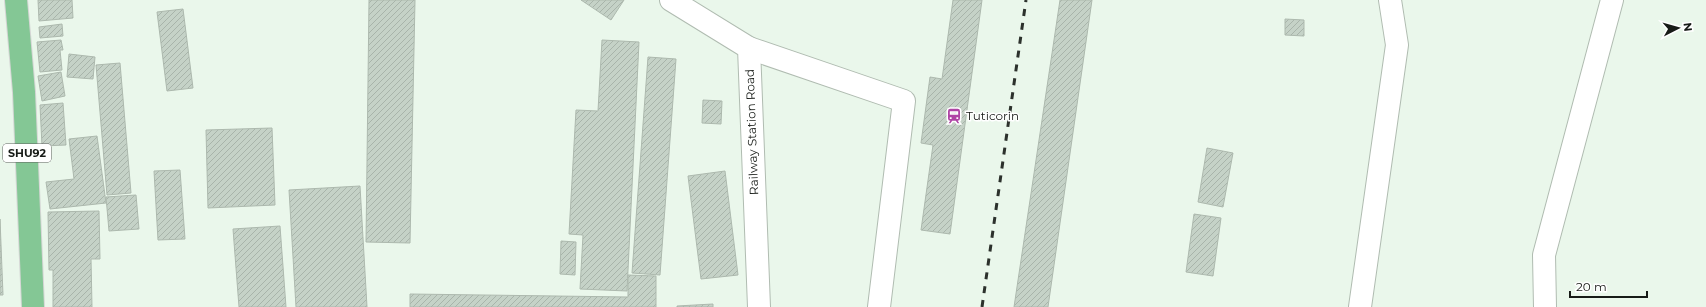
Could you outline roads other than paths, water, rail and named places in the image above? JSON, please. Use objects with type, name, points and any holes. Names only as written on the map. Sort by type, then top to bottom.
[{"type":"main road","name":"SHU92","points":[[16,0],[24,92],[33,307]]},
{"type":"street","points":[[671,0],[749,48],[904,101],[879,307]]},
{"type":"street","points":[[1360,307],[1397,45],[1390,0]]},
{"type":"street","points":[[1544,307],[1544,255],[1612,0]]},
{"type":"street","name":"Railway Station Road","points":[[749,48],[758,307]]},
{"type":"railway","points":[[982,307],[1026,0]]},
{"type":"place","name":"Tuticorin","points":[[954,116]]}]
